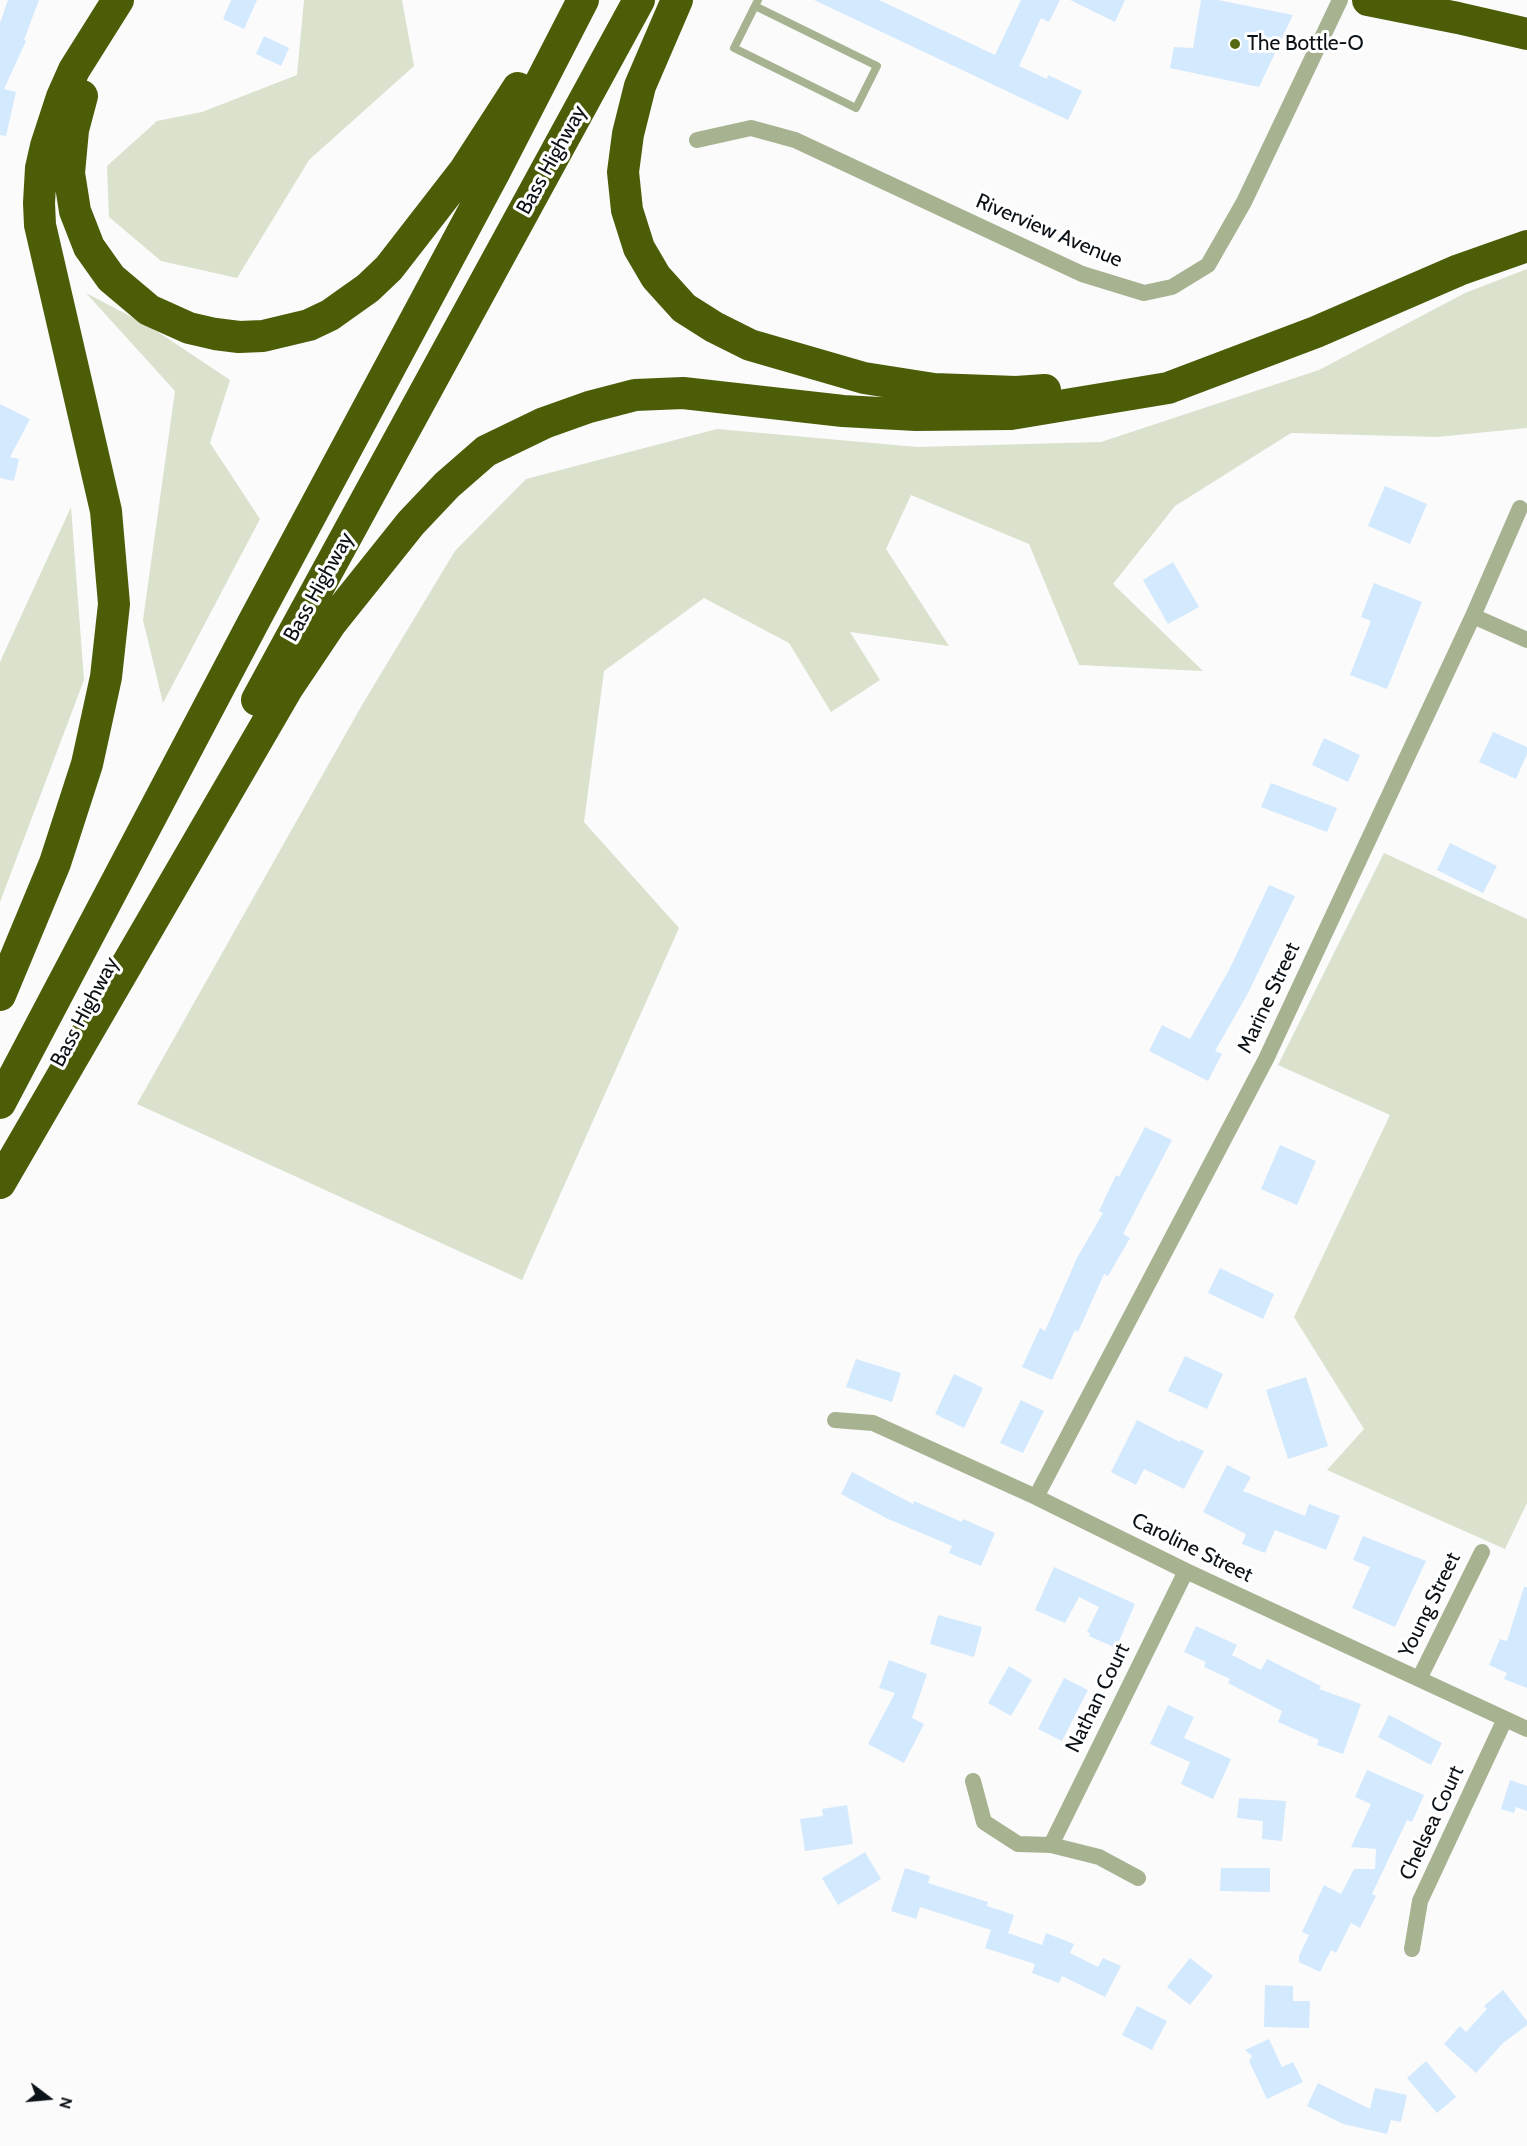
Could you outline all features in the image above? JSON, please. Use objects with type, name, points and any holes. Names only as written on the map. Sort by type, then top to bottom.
[{"type":"highway","points":[[118,0],[77,108],[73,130],[69,173],[75,211],[81,229],[89,247],[111,278],[149,310],[189,328],[238,336],[263,336],[309,325],[330,315],[368,288],[389,268],[465,170],[574,0]]},
{"type":"highway","points":[[0,995],[62,841],[87,764],[106,677],[114,604],[106,511],[40,225],[39,203],[41,168],[62,97],[75,70],[118,0]]},
{"type":"highway","name":"Bass Highway","points":[[0,1102],[494,173],[583,0]]},
{"type":"highway","name":"Bass Highway","points":[[0,1174],[141,907],[258,698],[639,0]]},
{"type":"highway","points":[[677,0],[640,86],[628,134],[623,172],[627,210],[639,248],[656,278],[684,308],[714,327],[750,345],[864,378],[934,389],[1016,392],[1090,387],[1198,364],[1316,332]]},
{"type":"highway","points":[[1368,0],[1527,34]]},
{"type":"highway","points":[[1483,24],[1527,51]]},
{"type":"highway","points":[[0,1183],[288,687],[331,623],[411,523],[447,485],[486,451],[544,423],[589,407],[635,395],[683,393],[843,411],[916,415],[1011,414],[1168,388],[1316,332],[1459,270],[1526,234]]},
{"type":"street","name":"Riverview Avenue","points":[[697,140],[751,128],[795,140],[1082,274],[1144,292],[1163,289],[1208,265],[1244,202],[1340,0]]},
{"type":"street","name":"Marine Street","points":[[1036,1497],[1266,1059],[1521,508]]},
{"type":"street","points":[[1473,616],[1527,640]]},
{"type":"street","name":"Caroline Street","points":[[835,1420],[873,1423],[1036,1497],[1186,1571],[1527,1729]]},
{"type":"street","name":"Young Street","points":[[1419,1679],[1482,1552]]},
{"type":"street","name":"Nathan Court","points":[[1051,1845],[1186,1571]]},
{"type":"street","name":"Chelsea Court","points":[[1412,1949],[1420,1901],[1505,1719]]},
{"type":"street","points":[[973,1781],[984,1822],[1018,1844],[1051,1845],[1099,1857],[1138,1878]]},
{"type":"lane","points":[[756,3],[877,66],[856,108],[734,48],[756,3]]},
{"type":"green space","points":[[304,0],[402,0],[414,66],[309,160],[237,278],[161,261],[109,217],[107,166],[157,121],[202,112],[297,75]]},
{"type":"green space","points":[[1527,269],[1527,428],[1437,437],[1291,433],[1175,506],[1113,584],[1203,671],[1079,665],[1029,544],[911,495],[886,549],[949,646],[850,632],[880,680],[831,712],[789,643],[704,598],[604,671],[584,822],[679,928],[522,1280],[137,1104],[362,705],[455,551],[526,479],[717,429],[917,447],[1101,442],[1319,370],[1465,293]]},
{"type":"green space","points":[[86,293],[149,326],[230,380],[210,443],[260,519],[163,703],[143,620],[175,391]]},
{"type":"green space","points":[[71,507],[84,680],[0,902],[0,662]]},
{"type":"green space","points":[[1384,853],[1527,919],[1527,1503],[1505,1549],[1327,1470],[1364,1429],[1294,1317],[1390,1115],[1278,1065]]},
{"type":"building","points":[[8,0],[39,0],[24,40],[26,41],[4,89],[16,92],[6,136],[0,135],[0,23]]},
{"type":"building","points":[[231,0],[257,0],[244,29],[223,19]]},
{"type":"building","points":[[814,0],[879,0],[995,55],[1021,0],[1060,0],[1049,22],[1041,18],[1019,66],[1047,79],[1048,75],[1082,91],[1068,120]]},
{"type":"building","points":[[1070,0],[1125,0],[1115,22]]},
{"type":"building","points":[[1201,0],[1218,0],[1293,15],[1259,87],[1170,68],[1174,47],[1193,48]]},
{"type":"building","points":[[264,36],[289,48],[281,66],[256,54]]},
{"type":"building","points":[[0,404],[30,419],[10,457],[19,459],[14,481],[0,478]]},
{"type":"building","points":[[1385,486],[1427,504],[1410,544],[1368,526]]},
{"type":"building","points":[[1173,562],[1199,607],[1168,624],[1143,580]]},
{"type":"building","points":[[1374,583],[1422,602],[1387,689],[1350,675],[1371,621],[1361,617]]},
{"type":"building","points":[[1493,732],[1527,747],[1527,754],[1516,779],[1479,762]]},
{"type":"building","points":[[1324,738],[1360,755],[1348,782],[1312,765]]},
{"type":"building","points":[[1271,783],[1337,808],[1327,832],[1261,807]]},
{"type":"building","points":[[1450,843],[1497,866],[1483,893],[1437,870]]},
{"type":"building","points":[[1269,885],[1295,896],[1248,993],[1215,1051],[1222,1054],[1208,1081],[1149,1051],[1162,1025],[1190,1039],[1229,970]]},
{"type":"building","points":[[1145,1127],[1172,1140],[1123,1234],[1130,1238],[1108,1276],[1104,1274],[1078,1332],[1075,1330],[1052,1380],[1022,1367],[1040,1328],[1045,1331],[1077,1258],[1103,1213],[1099,1211],[1116,1175],[1119,1177]]},
{"type":"building","points":[[1280,1145],[1316,1161],[1297,1205],[1261,1189]]},
{"type":"building","points":[[1220,1268],[1274,1294],[1263,1319],[1208,1293]]},
{"type":"building","points":[[1185,1356],[1223,1374],[1207,1409],[1168,1391]]},
{"type":"building","points":[[856,1359],[901,1373],[892,1402],[846,1387]]},
{"type":"building","points":[[954,1374],[983,1388],[964,1428],[935,1414]]},
{"type":"building","points":[[1306,1377],[1328,1446],[1288,1459],[1266,1390]]},
{"type":"building","points":[[1021,1400],[1044,1411],[1023,1453],[1000,1443]]},
{"type":"building","points":[[1137,1420],[1180,1442],[1181,1440],[1204,1451],[1184,1489],[1144,1469],[1136,1485],[1111,1472]]},
{"type":"building","points":[[1227,1465],[1251,1477],[1243,1491],[1305,1516],[1309,1504],[1340,1516],[1326,1550],[1275,1530],[1265,1553],[1242,1544],[1246,1534],[1203,1512]]},
{"type":"building","points":[[852,1472],[913,1504],[914,1501],[962,1522],[963,1519],[995,1533],[981,1566],[949,1553],[952,1546],[888,1519],[841,1494]]},
{"type":"building","points":[[1363,1536],[1426,1561],[1395,1627],[1352,1608],[1370,1567],[1353,1560]]},
{"type":"building","points":[[1054,1567],[1135,1604],[1116,1648],[1089,1636],[1090,1633],[1087,1632],[1099,1607],[1079,1597],[1065,1623],[1035,1610]]},
{"type":"building","points":[[1524,1587],[1527,1587],[1527,1688],[1504,1679],[1507,1673],[1489,1665],[1500,1639],[1507,1641]]},
{"type":"building","points":[[938,1615],[982,1627],[974,1657],[930,1644]]},
{"type":"building","points":[[1196,1626],[1237,1645],[1232,1655],[1261,1670],[1267,1659],[1321,1686],[1319,1689],[1361,1704],[1343,1754],[1317,1745],[1319,1740],[1278,1722],[1282,1711],[1228,1683],[1230,1679],[1204,1667],[1206,1662],[1184,1652]]},
{"type":"building","points":[[889,1660],[927,1674],[912,1718],[924,1724],[904,1763],[868,1744],[895,1693],[879,1688]]},
{"type":"building","points":[[1009,1666],[1032,1680],[1011,1716],[988,1703]]},
{"type":"building","points":[[1064,1678],[1088,1690],[1062,1741],[1038,1729]]},
{"type":"building","points":[[1168,1705],[1194,1717],[1184,1738],[1231,1759],[1213,1799],[1181,1784],[1190,1762],[1150,1744]]},
{"type":"building","points":[[1389,1715],[1442,1743],[1431,1765],[1378,1737]]},
{"type":"building","points":[[1367,1770],[1424,1795],[1412,1822],[1407,1820],[1372,1894],[1376,1896],[1360,1928],[1351,1923],[1336,1953],[1331,1950],[1320,1972],[1299,1962],[1299,1956],[1309,1935],[1302,1932],[1324,1885],[1341,1894],[1354,1869],[1375,1869],[1376,1849],[1351,1847],[1371,1804],[1355,1797]]},
{"type":"building","points":[[1510,1780],[1527,1786],[1527,1811],[1516,1807],[1514,1813],[1501,1809]]},
{"type":"building","points":[[1239,1798],[1286,1801],[1282,1841],[1262,1839],[1263,1821],[1237,1818]]},
{"type":"building","points":[[847,1805],[853,1844],[805,1851],[800,1819],[823,1816],[822,1809]]},
{"type":"building","points":[[865,1852],[881,1879],[838,1905],[822,1878]]},
{"type":"building","points":[[905,1868],[930,1876],[928,1883],[988,1902],[987,1906],[1014,1915],[1008,1933],[1042,1945],[1046,1933],[1074,1944],[1070,1953],[1098,1967],[1103,1958],[1121,1966],[1105,1997],[1062,1976],[1059,1983],[1032,1973],[1035,1964],[985,1948],[991,1930],[920,1907],[916,1919],[891,1911]]},
{"type":"building","points":[[1221,1868],[1270,1868],[1270,1892],[1220,1891]]},
{"type":"building","points":[[1190,1958],[1213,1976],[1190,2005],[1167,1987]]},
{"type":"building","points":[[1265,1985],[1293,1986],[1293,2001],[1310,2001],[1309,2028],[1264,2027]]},
{"type":"building","points":[[1503,1990],[1527,2021],[1527,2025],[1503,2043],[1476,2073],[1444,2044],[1460,2026],[1466,2032],[1487,2009],[1484,2006]]},
{"type":"building","points":[[1137,2006],[1167,2021],[1152,2050],[1122,2035]]},
{"type":"building","points":[[1269,2039],[1282,2067],[1293,2062],[1303,2082],[1267,2099],[1249,2061],[1252,2056],[1245,2050]]},
{"type":"building","points":[[1426,2061],[1456,2097],[1437,2113],[1407,2078]]},
{"type":"building","points":[[1318,2083],[1370,2109],[1375,2088],[1407,2095],[1401,2122],[1391,2120],[1387,2134],[1343,2124],[1307,2106]]},
{"type":"place","name":"The Bottle-O","points":[[1235,44]]}]
